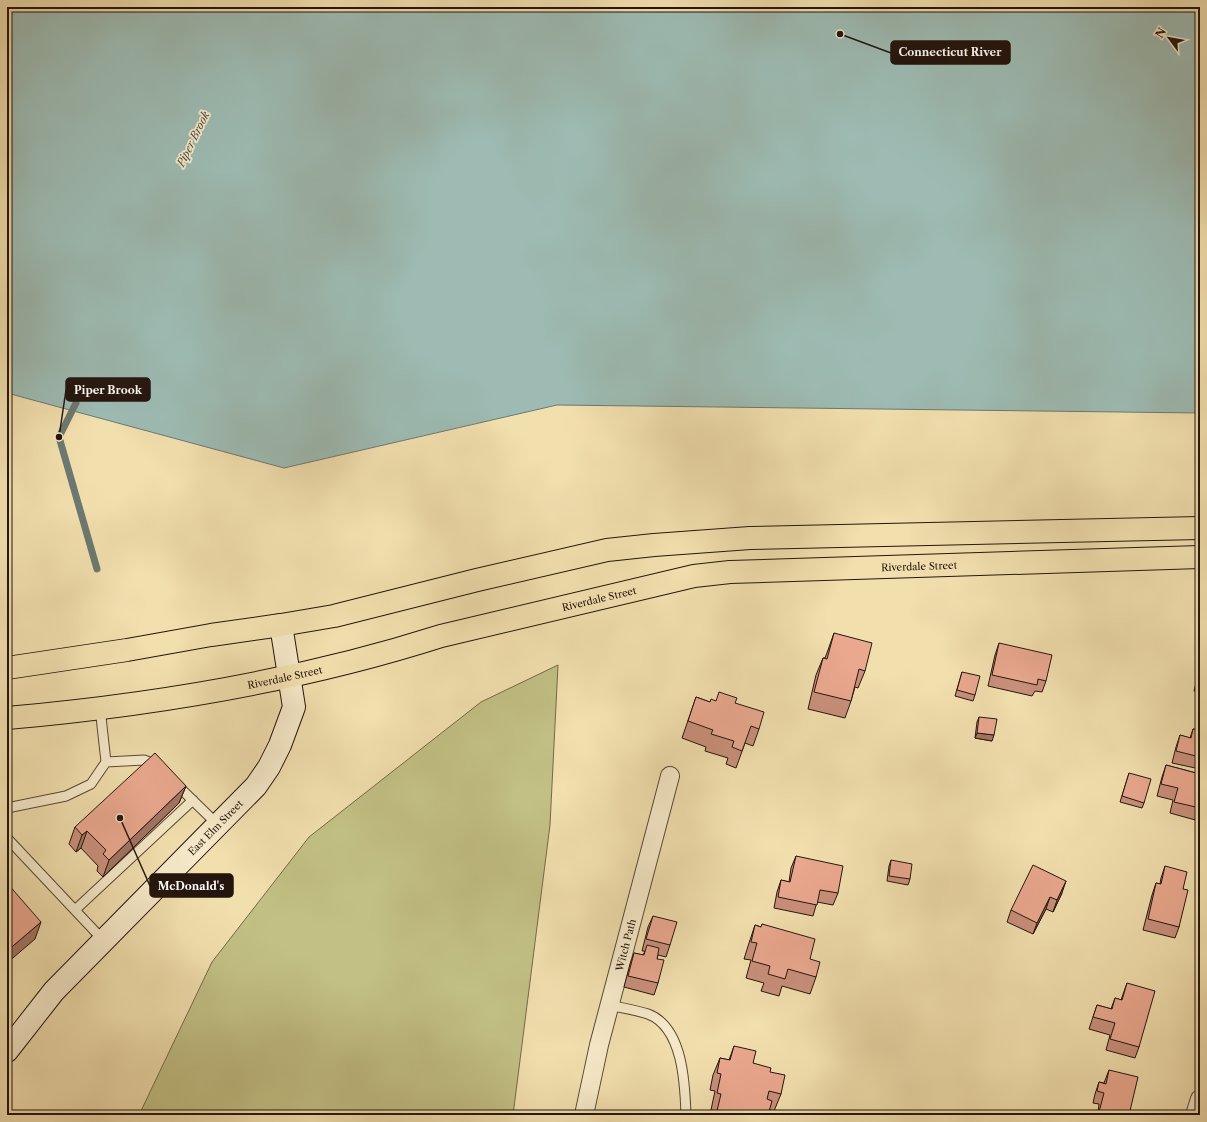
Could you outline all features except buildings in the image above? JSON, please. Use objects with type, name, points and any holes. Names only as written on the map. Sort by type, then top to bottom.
[{"type":"main road","points":[[7,668],[334,616],[476,580],[607,550],[750,538],[1200,528]]},
{"type":"main road","name":"Riverdale Street","points":[[7,718],[183,697],[290,677],[400,649],[441,636],[694,576],[738,572],[1200,557]]},
{"type":"main road","name":"East Elm Street","points":[[7,1028],[54,991],[256,786],[272,762],[294,707],[281,625]]},
{"type":"main road","name":"East Elm Street","points":[[7,1051],[54,991]]},
{"type":"street","name":"Witch Path","points":[[584,1115],[610,1005],[670,776]]},
{"type":"street","points":[[1196,1115],[1200,1099]]},
{"type":"lane","points":[[7,808],[66,796],[92,784],[106,762],[100,708]]},
{"type":"lane","points":[[106,762],[144,760],[156,764],[218,825]]},
{"type":"lane","points":[[75,910],[193,800]]},
{"type":"lane","points":[[7,838],[104,941]]},
{"type":"lane","points":[[610,1005],[649,1014],[660,1021],[672,1037],[678,1049],[685,1091],[686,1115]]},
{"type":"shaded area","points":[[558,665],[550,825],[513,1115],[139,1115],[212,962],[309,837],[481,702]]},
{"type":"water","points":[[7,7],[1200,7],[1200,413],[557,405],[284,468],[7,393]]},
{"type":"waterway","name":"Piper Brook","points":[[76,403],[59,437],[97,569]]},
{"type":"place","name":"Connecticut River","points":[[840,34]]},
{"type":"place","name":"Piper Brook","points":[[59,437]]},
{"type":"place","name":"McDonald's","points":[[120,818]]}]
